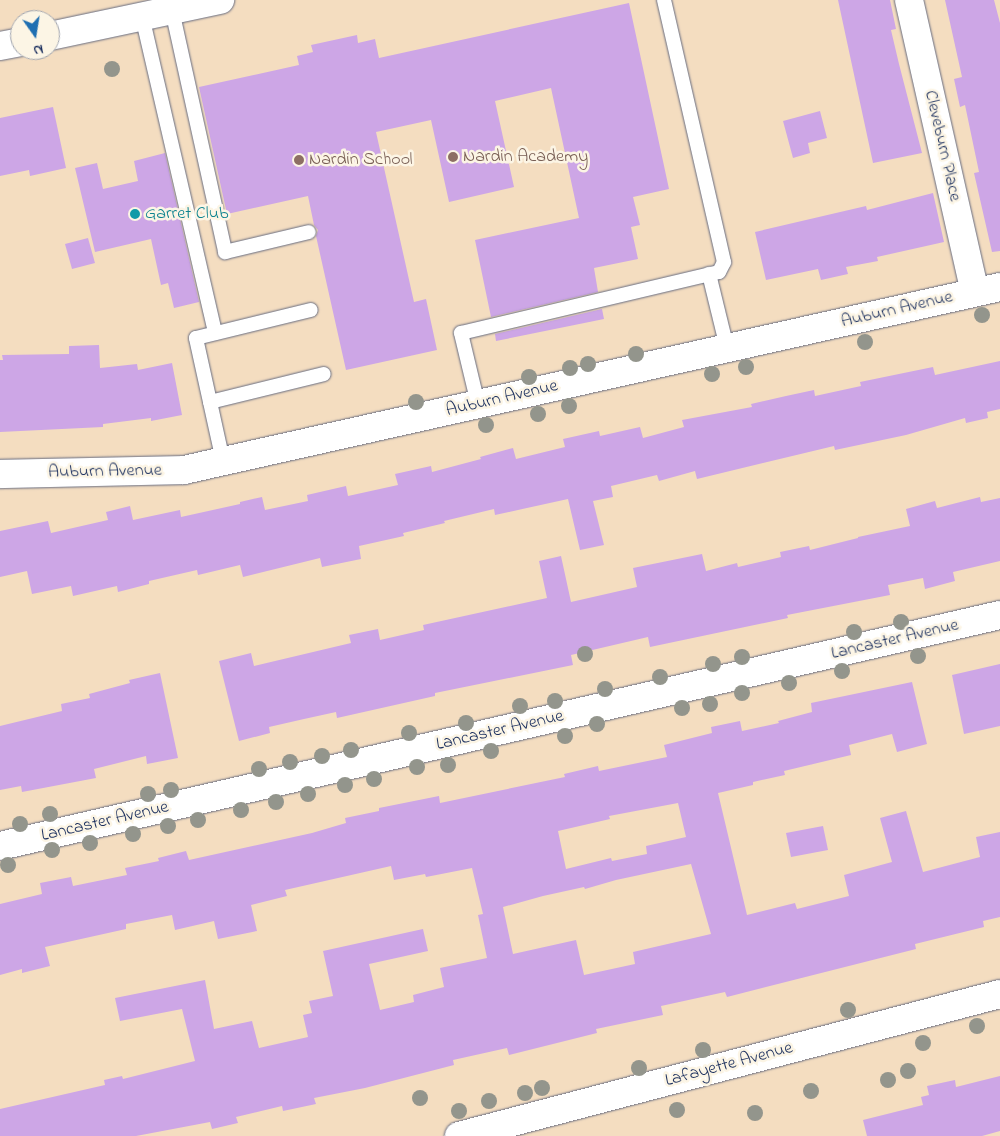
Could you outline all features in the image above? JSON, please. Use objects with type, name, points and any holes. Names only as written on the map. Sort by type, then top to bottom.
[{"type":"street","points":[[60,34],[220,0]]},
{"type":"street","name":"Cleveburn Place","points":[[909,0],[987,290]]},
{"type":"street","name":"Auburn Avenue","points":[[0,474],[184,470],[987,290]]},
{"type":"street","name":"Lancaster Avenue","points":[[0,846],[1000,616]]},
{"type":"street","name":"Lafayette Avenue","points":[[459,1136],[1000,994]]},
{"type":"lane","points":[[478,404],[461,333],[719,272],[724,262],[664,0]]},
{"type":"lane","points":[[172,10],[225,252],[309,232]]},
{"type":"lane","points":[[142,16],[216,333]]},
{"type":"lane","points":[[709,274],[727,348]]},
{"type":"lane","points":[[223,461],[196,338],[311,310]]},
{"type":"lane","points":[[210,402],[324,374]]},
{"type":"building","points":[[838,0],[890,0],[896,29],[891,30],[922,153],[873,163]]},
{"type":"building","points":[[945,0],[994,0],[1000,23],[1000,251],[992,252],[974,173],[979,172],[965,105],[960,107],[954,79],[962,77]]},
{"type":"building","name":"Nardin School","points":[[629,3],[669,189],[633,197],[640,225],[631,227],[638,259],[594,268],[598,292],[491,317],[475,240],[579,218],[551,88],[495,101],[514,187],[449,202],[431,120],[376,132],[414,302],[426,299],[437,350],[346,370],[316,236],[318,230],[314,225],[308,196],[227,214],[199,87],[299,65],[297,56],[313,52],[311,45],[357,35],[358,43],[375,39],[379,58]]},
{"type":"building","points":[[53,107],[66,168],[30,176],[29,170],[0,176],[0,118]]},
{"type":"building","points":[[820,111],[827,138],[808,143],[810,153],[793,158],[783,121]]},
{"type":"building","name":"Garret Club","points":[[165,153],[199,302],[174,308],[168,283],[161,285],[151,239],[95,252],[75,168],[97,163],[103,189],[138,181],[134,161]]},
{"type":"building","points":[[933,193],[944,242],[877,257],[878,261],[846,267],[848,274],[821,280],[818,269],[766,280],[755,232],[866,206],[867,210]]},
{"type":"building","points":[[88,238],[95,263],[72,269],[65,244]]},
{"type":"building","points":[[602,309],[604,319],[496,341],[495,334]]},
{"type":"building","points":[[99,345],[100,368],[137,364],[138,370],[172,363],[182,415],[151,421],[151,418],[103,424],[103,427],[0,432],[0,360],[3,360],[2,355],[69,354],[69,346]]},
{"type":"building","points":[[1000,361],[1000,409],[987,412],[988,418],[966,423],[965,418],[906,435],[835,450],[834,446],[697,479],[695,471],[659,481],[657,475],[611,486],[613,497],[593,501],[604,545],[580,550],[568,499],[495,515],[494,509],[444,521],[445,523],[403,533],[404,536],[359,546],[361,559],[322,567],[320,558],[243,577],[240,565],[198,575],[197,570],[149,581],[149,584],[118,592],[117,586],[73,596],[71,586],[32,594],[27,571],[0,577],[0,531],[48,521],[51,533],[108,520],[106,512],[130,506],[133,520],[180,510],[181,517],[240,504],[240,502],[262,497],[265,510],[308,501],[307,495],[346,486],[348,496],[398,485],[395,474],[431,466],[432,472],[513,448],[516,459],[565,447],[563,439],[599,431],[600,436],[640,427],[643,438],[684,427],[682,420],[752,407],[751,404],[786,396],[814,390],[815,396],[861,386],[860,382],[933,367],[935,375]]},
{"type":"building","points":[[980,497],[981,502],[1000,498],[1000,561],[953,572],[955,581],[925,589],[923,578],[888,585],[890,595],[787,615],[788,618],[650,647],[648,637],[571,655],[573,665],[435,693],[435,696],[337,718],[336,712],[304,719],[269,727],[270,733],[239,741],[219,661],[251,653],[254,666],[351,643],[349,635],[378,629],[380,640],[424,630],[423,625],[547,598],[539,561],[561,556],[571,602],[637,587],[633,568],[702,554],[706,571],[737,563],[738,567],[781,557],[780,552],[809,546],[810,550],[910,526],[906,509],[935,501],[937,508]]},
{"type":"building","points":[[1000,664],[1000,726],[964,734],[952,675]]},
{"type":"building","points":[[160,673],[178,758],[147,764],[146,756],[94,769],[96,778],[22,792],[21,786],[0,790],[0,726],[62,711],[61,704],[90,698],[89,694],[130,683],[129,680]]},
{"type":"building","points":[[912,682],[927,744],[897,752],[892,734],[849,745],[851,755],[784,771],[785,775],[753,782],[753,785],[718,793],[747,915],[795,903],[797,909],[849,896],[844,875],[892,862],[880,818],[906,811],[923,872],[980,857],[976,837],[1000,832],[1000,917],[983,921],[984,927],[915,944],[916,949],[727,997],[725,992],[661,1006],[663,1015],[596,1029],[597,1033],[509,1055],[507,1048],[453,1060],[454,1065],[365,1088],[314,1098],[316,1104],[283,1111],[282,1106],[236,1117],[238,1123],[212,1129],[210,1122],[136,1136],[0,1136],[0,1109],[105,1085],[104,1080],[122,1076],[123,1079],[195,1061],[182,1009],[120,1021],[115,998],[205,980],[214,1029],[252,1021],[259,1048],[308,1037],[303,1015],[312,1013],[309,1001],[333,996],[323,951],[423,929],[428,951],[369,964],[380,1010],[414,1002],[413,995],[444,987],[440,968],[487,958],[478,915],[483,914],[472,868],[426,877],[425,874],[394,880],[391,866],[285,890],[287,896],[251,905],[257,931],[218,939],[214,921],[175,930],[172,915],[126,924],[126,929],[45,947],[50,966],[22,973],[22,969],[0,975],[0,904],[42,894],[40,883],[71,877],[73,886],[127,875],[125,868],[159,861],[158,858],[186,851],[189,860],[312,833],[346,823],[345,818],[379,811],[379,808],[439,796],[440,803],[565,777],[564,774],[598,766],[599,771],[667,757],[664,745],[712,733],[711,727],[740,721],[742,731],[779,723],[778,721],[812,712],[811,703]],"holes":[[[678,803],[686,837],[646,846],[647,854],[612,861],[611,858],[566,869],[558,831],[610,819],[609,816]],[[691,864],[711,934],[633,952],[635,964],[584,975],[576,940],[513,954],[503,907],[543,896],[584,887],[585,889],[616,880]]]},
{"type":"building","points":[[823,826],[828,850],[791,857],[786,833]]},
{"type":"building","points":[[1000,1076],[1000,1131],[982,1136],[867,1136],[863,1120],[923,1105],[921,1097],[929,1095],[927,1086],[955,1080],[956,1087]]},
{"type":"place","name":"Nardin Academy","points":[[453,157]]},
{"type":"place","name":"Nardin School","points":[[299,160]]},
{"type":"place","name":"Garret Club","points":[[135,214]]}]
